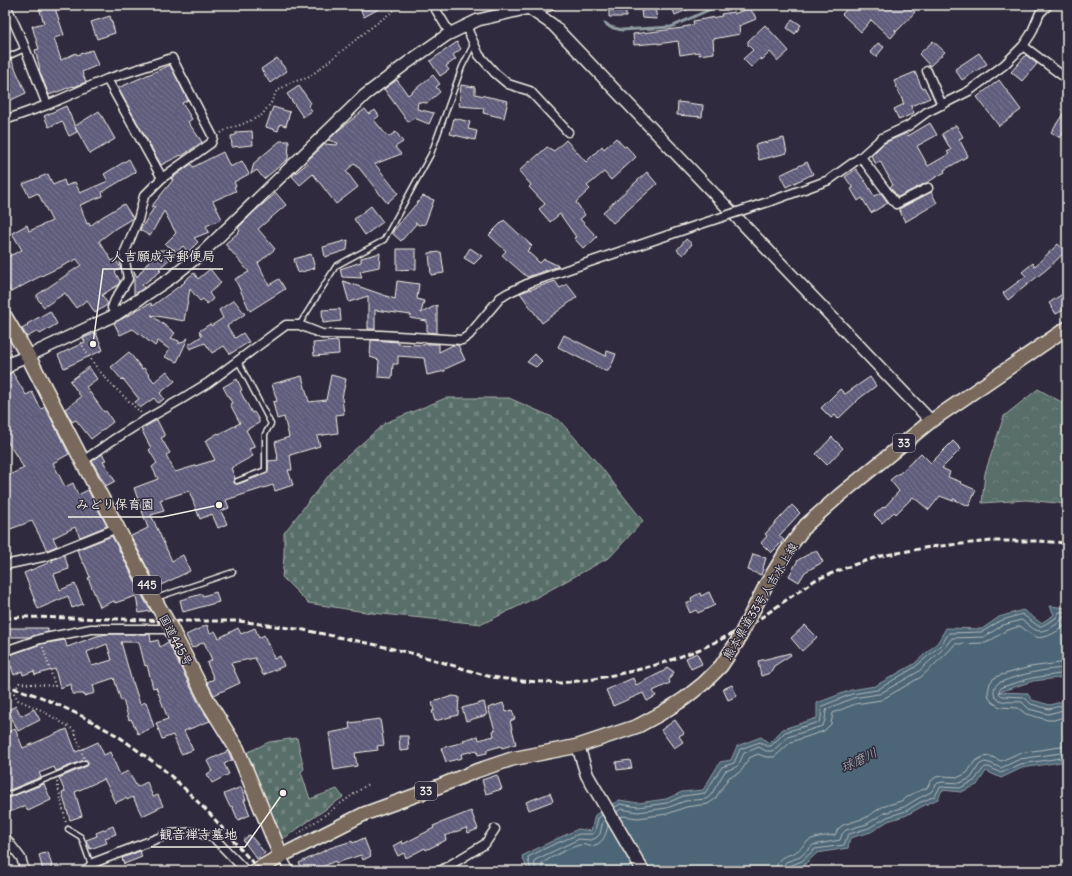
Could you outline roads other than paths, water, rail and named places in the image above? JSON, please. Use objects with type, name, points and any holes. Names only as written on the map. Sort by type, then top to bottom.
[{"type":"highway","name":"国道445号","points":[[5,317],[22,358],[83,462],[154,599],[171,628],[208,702],[237,749],[281,856]]},
{"type":"highway","points":[[255,871],[281,856]]},
{"type":"main road","name":"熊本県道33号人吉水上線","points":[[281,856],[364,814],[430,790],[476,771],[512,759],[578,746],[638,726],[672,706],[704,683],[721,666],[737,642],[766,585],[786,552],[806,525],[931,420],[1067,328]]},
{"type":"main road","points":[[578,746],[587,775],[643,871]]},
{"type":"street","points":[[6,5],[47,105]]},
{"type":"street","points":[[433,5],[450,33]]},
{"type":"street","points":[[5,365],[117,314],[171,278],[202,253],[365,95],[450,33],[478,20],[527,7],[549,5]]},
{"type":"street","points":[[83,462],[147,418],[180,400],[208,382],[286,325],[299,325],[322,334],[381,335],[462,340],[469,335],[500,298],[532,282],[829,180],[861,157],[882,138],[908,126],[927,112],[969,92],[1004,66],[1023,46],[1040,13],[1048,5]]},
{"type":"street","points":[[527,7],[553,25],[931,420]]},
{"type":"street","points":[[466,26],[479,55],[495,73],[508,84],[530,91],[568,132]]},
{"type":"street","points":[[1023,46],[1067,79]]},
{"type":"street","points":[[5,120],[47,105],[107,79],[172,58],[213,138],[211,143],[162,178],[144,196],[138,220],[124,254],[128,279],[115,300],[112,308],[117,314]]},
{"type":"street","points":[[927,71],[942,105]]},
{"type":"street","points":[[107,79],[162,178]]},
{"type":"street","points":[[861,157],[896,204],[928,188]]},
{"type":"street","points":[[5,565],[47,556],[117,528]]},
{"type":"street","points":[[5,651],[40,639],[91,629],[171,628]]},
{"type":"street","points":[[440,871],[485,844],[494,829]]},
{"type":"street","points":[[89,868],[93,863],[170,834],[197,832],[214,838],[246,871]]},
{"type":"street","points":[[5,837],[21,858],[25,871]]},
{"type":"street","points":[[281,856],[290,871]]},
{"type":"lane","points":[[299,325],[336,266],[384,240],[431,154],[462,67],[474,43]]},
{"type":"lane","points":[[5,58],[25,49]]},
{"type":"lane","points":[[5,373],[14,367],[22,358]]},
{"type":"lane","points":[[237,481],[265,470],[265,434],[271,424],[238,361]]},
{"type":"lane","points":[[154,599],[233,572]]},
{"type":"lane","points":[[5,796],[85,763]]},
{"type":"lane","points":[[68,829],[81,837],[89,868]]},
{"type":"water","name":"球磨川","points":[[1050,606],[1067,608],[1067,677],[1033,681],[999,692],[1027,693],[1032,700],[1050,705],[1067,700],[1067,761],[1022,768],[1001,778],[986,771],[977,785],[961,792],[942,790],[938,799],[907,815],[888,821],[871,832],[850,838],[848,848],[817,853],[804,865],[789,871],[528,871],[522,856],[578,829],[591,831],[595,815],[619,800],[638,803],[666,799],[682,792],[703,790],[720,762],[731,760],[737,746],[761,737],[769,743],[783,729],[817,718],[817,703],[851,690],[875,686],[914,664],[938,642],[946,628],[982,629],[999,617],[1023,610],[1041,623],[1054,615]]},
{"type":"waterway","points":[[605,23],[610,27],[622,30],[671,27],[713,8],[726,5]]},
{"type":"railway","points":[[5,618],[25,617],[166,621],[239,621],[304,630],[372,644],[415,654],[491,677],[523,681],[561,683],[594,679],[633,671],[663,663],[703,648],[752,624],[815,580],[881,556],[930,547],[992,541],[1038,541],[1067,543]]},
{"type":"railway","points":[[5,685],[41,697],[80,715],[118,736],[163,769],[184,788],[210,814],[260,871]]},
{"type":"place","name":"人吉願成寺郵便局","points":[[93,344]]},
{"type":"place","name":"みどり保育園","points":[[219,505]]},
{"type":"place","name":"観音禅寺墓地","points":[[283,793]]}]
